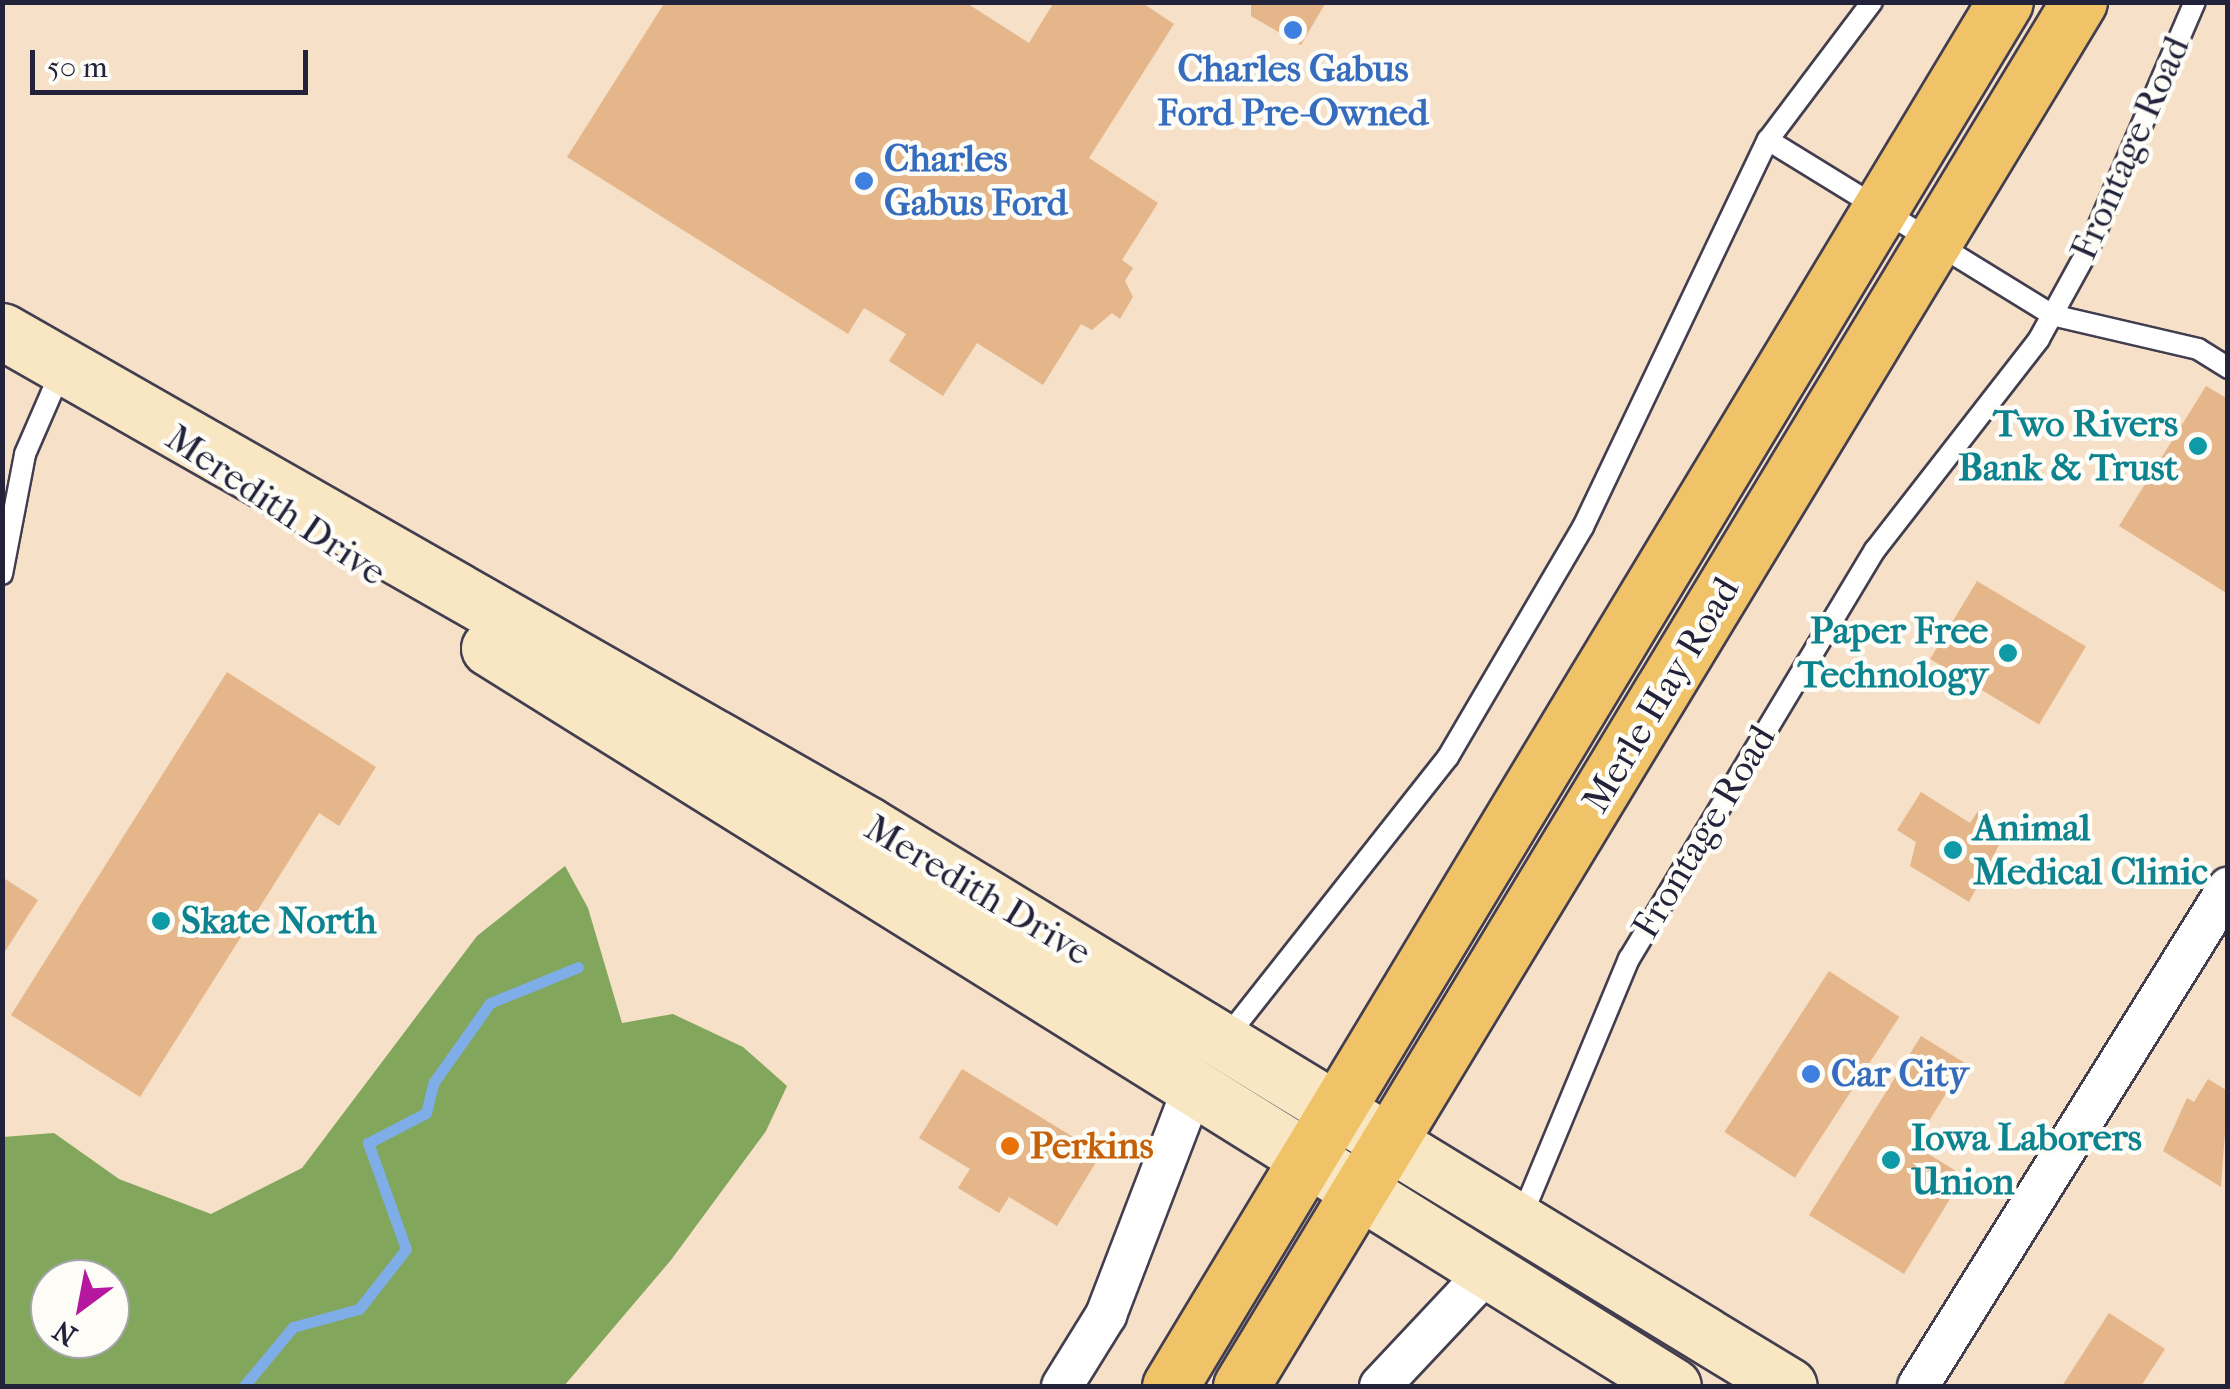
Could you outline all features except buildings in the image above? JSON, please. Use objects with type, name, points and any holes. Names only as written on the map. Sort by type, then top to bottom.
[{"type":"main road","name":"Merle Hay Road","points":[[1170,1386],[1344,1110],[1884,211],[2005,2]]},
{"type":"main road","name":"Merle Hay Road","points":[[1241,1386],[1394,1141],[2079,2]]},
{"type":"main road","name":"Meredith Drive","points":[[2,330],[150,420],[1226,1038],[1789,1386]]},
{"type":"main road","name":"Meredith Drive","points":[[150,420],[566,699],[1673,1386]]},
{"type":"street","points":[[1918,1386],[2228,888]]},
{"type":"street","points":[[1062,1386],[1106,1314],[1192,1091]]},
{"type":"street","points":[[1380,1386],[1487,1272]]},
{"type":"lane","points":[[1226,1038],[1448,757],[1583,527],[1768,140],[1872,2]]},
{"type":"lane","name":"Frontage Road","points":[[1520,1219],[1638,942],[1875,550],[2052,315],[2195,2]]},
{"type":"lane","points":[[1768,140],[2052,315],[2198,350],[2228,368]]},
{"type":"lane","points":[[2,574],[25,454],[62,367]]},
{"type":"green space","points":[[565,866],[588,908],[622,1023],[673,1014],[743,1047],[787,1086],[766,1131],[671,1260],[564,1386],[3,1386],[3,1137],[54,1133],[119,1179],[211,1214],[302,1168],[477,936]]},
{"type":"waterway","points":[[244,1386],[293,1327],[359,1309],[406,1249],[368,1143],[426,1113],[434,1082],[490,1003],[578,967]]},
{"type":"place","name":"Charles Gabus Ford Pre-Owned","points":[[1293,30]]},
{"type":"place","name":"Charles Gabus Ford","points":[[864,181]]},
{"type":"place","name":"Two Rivers Bank & Trust","points":[[2198,446]]},
{"type":"place","name":"Paper Free Technology","points":[[2008,653]]},
{"type":"place","name":"Animal Medical Clinic","points":[[1953,850]]},
{"type":"place","name":"Skate North","points":[[161,921]]},
{"type":"place","name":"Car City","points":[[1811,1074]]},
{"type":"place","name":"Perkins","points":[[1010,1146]]},
{"type":"place","name":"Iowa Laborers Union","points":[[1891,1160]]}]
